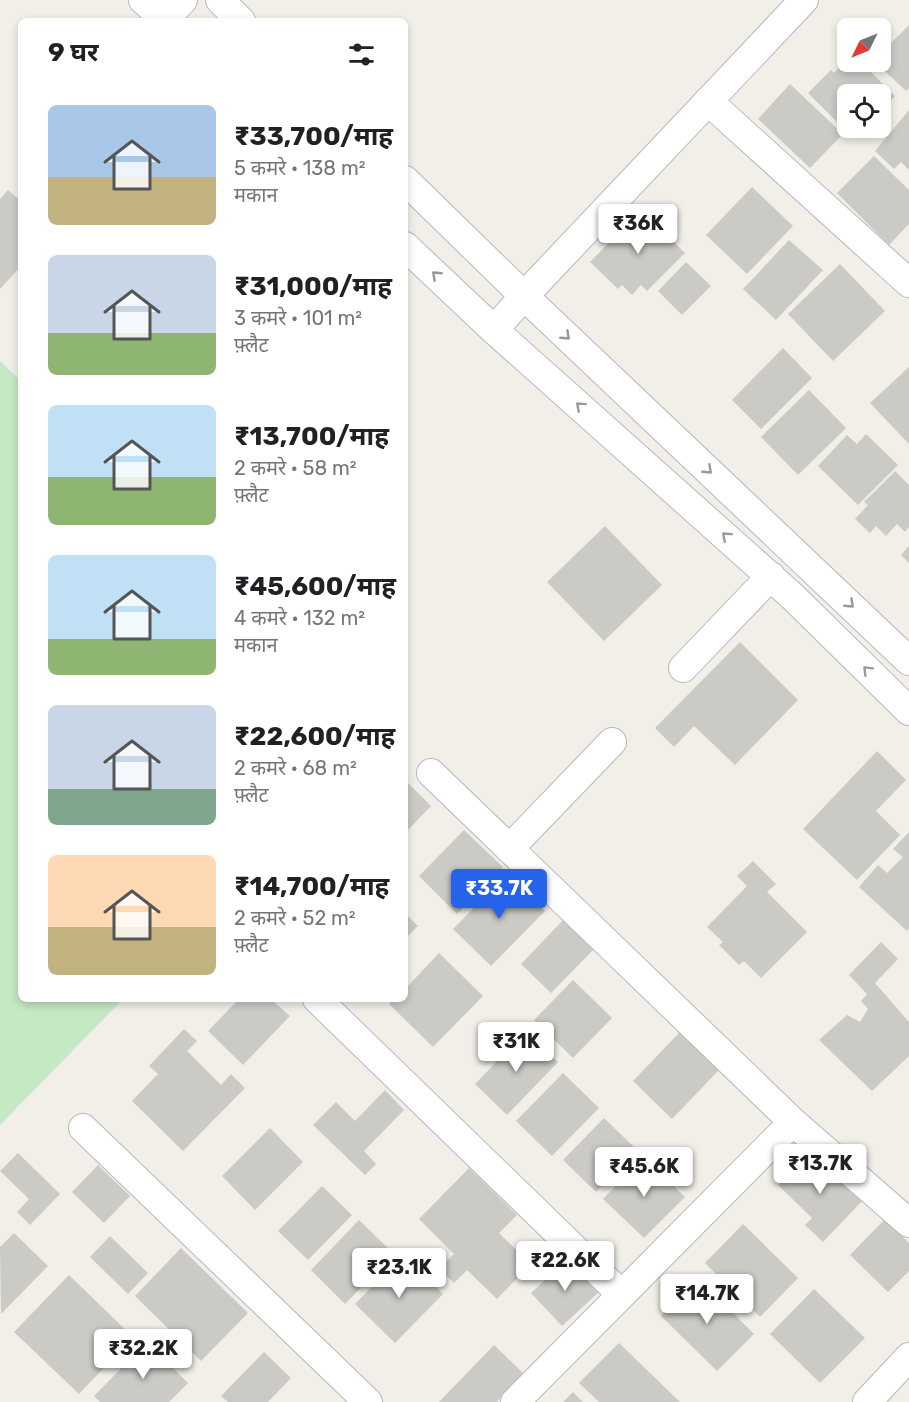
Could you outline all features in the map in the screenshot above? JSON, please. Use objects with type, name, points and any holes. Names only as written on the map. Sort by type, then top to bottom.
[{"type":"street","points":[[143,0],[171,14]]},
{"type":"street","points":[[220,0],[238,18]]},
{"type":"street","points":[[495,330],[524,296],[804,0]]},
{"type":"street","points":[[708,101],[906,273]]},
{"type":"street","points":[[408,183],[909,661]]},
{"type":"street","points":[[408,249],[495,330],[771,576],[909,711]]},
{"type":"street","points":[[683,668],[771,576]]},
{"type":"street","points":[[509,849],[612,742]]},
{"type":"street","points":[[431,773],[794,1122],[909,1222]]},
{"type":"street","points":[[320,1002],[621,1294]]},
{"type":"street","points":[[515,1402],[794,1122]]},
{"type":"street","points":[[83,1128],[369,1402]]},
{"type":"street","points":[[867,1402],[909,1357]]},
{"type":"green space","points":[[0,361],[18,378],[18,1002],[120,1002],[0,1125]]},
{"type":"building","points":[[909,25],[909,88],[906,91],[886,72],[891,72],[891,43]]},
{"type":"building","points":[[831,70],[834,73],[837,70],[837,72],[871,72],[883,84],[837,84],[837,122],[808,93]]},
{"type":"building","points":[[790,84],[837,128],[837,138],[839,138],[810,168],[758,119]]},
{"type":"building","points":[[909,110],[909,170],[901,162],[894,169],[875,151],[886,138],[891,138],[891,132]]},
{"type":"building","points":[[874,156],[909,190],[909,224],[889,245],[837,193]]},
{"type":"building","points":[[752,187],[793,226],[747,274],[706,235]]},
{"type":"building","points":[[8,190],[18,198],[18,269],[0,289],[0,199]]},
{"type":"building","points":[[641,210],[685,253],[647,291],[641,285],[632,295],[622,285],[618,289],[590,262]]},
{"type":"building","points":[[789,240],[823,270],[776,320],[743,289]]},
{"type":"building","points":[[686,262],[711,286],[682,315],[658,291]]},
{"type":"building","points":[[840,264],[885,311],[833,361],[788,314]]},
{"type":"building","points":[[783,348],[812,378],[761,429],[732,400]]},
{"type":"building","points":[[909,367],[909,444],[870,403]]},
{"type":"building","points":[[809,390],[846,428],[798,475],[761,437]]},
{"type":"building","points":[[866,434],[898,465],[858,505],[818,466],[847,435],[857,444]]},
{"type":"building","points":[[895,471],[909,485],[909,527],[905,532],[897,524],[886,536],[876,526],[870,533],[855,519],[868,505],[864,502]]},
{"type":"building","points":[[605,526],[662,585],[604,641],[547,582]]},
{"type":"building","points":[[909,546],[909,563],[901,555]]},
{"type":"building","points":[[740,642],[798,700],[735,765],[694,726],[674,747],[655,728]]},
{"type":"building","points":[[877,751],[906,780],[876,811],[900,835],[857,880],[803,829]]},
{"type":"building","points":[[408,783],[431,806],[408,830]]},
{"type":"building","points":[[464,830],[503,867],[457,914],[419,876]]},
{"type":"building","points":[[909,832],[909,928],[907,931],[859,887],[878,865],[887,873],[903,857],[893,849]]},
{"type":"building","points":[[753,861],[776,884],[767,892],[807,932],[761,978],[744,961],[739,965],[719,945],[723,942],[707,927],[747,886],[737,876]]},
{"type":"building","points":[[507,874],[545,911],[491,966],[453,929]]},
{"type":"building","points":[[408,916],[418,926],[408,936]]},
{"type":"building","points":[[565,918],[595,948],[551,993],[521,964]]},
{"type":"building","points":[[881,942],[898,959],[875,983],[909,1022],[909,1056],[872,1091],[819,1040],[847,1015],[860,1022],[868,1009],[861,1001],[867,994],[849,975]]},
{"type":"building","points":[[439,953],[483,996],[433,1047],[389,1004],[408,1002],[408,986]]},
{"type":"building","points":[[573,980],[612,1018],[573,1058],[534,1020]]},
{"type":"building","points":[[236,1002],[274,1002],[290,1016],[243,1065],[208,1031]]},
{"type":"building","points":[[184,1029],[197,1041],[187,1051],[221,1085],[231,1074],[245,1088],[183,1151],[132,1101],[158,1074],[149,1066]]},
{"type":"building","points":[[526,1031],[558,1062],[507,1115],[475,1084]]},
{"type":"building","points":[[680,1032],[719,1070],[672,1119],[633,1081]]},
{"type":"building","points":[[563,1073],[599,1108],[552,1156],[516,1121]]},
{"type":"building","points":[[385,1090],[404,1110],[364,1151],[376,1164],[365,1175],[313,1125],[336,1102],[355,1121]]},
{"type":"building","points":[[604,1118],[637,1150],[596,1192],[563,1160]]},
{"type":"building","points":[[270,1128],[303,1162],[255,1210],[222,1176]]},
{"type":"building","points":[[812,1150],[863,1200],[823,1242],[805,1225],[812,1218],[778,1185]]},
{"type":"building","points":[[18,1153],[60,1194],[30,1225],[17,1212],[29,1199],[0,1171]]},
{"type":"building","points":[[644,1157],[685,1197],[644,1238],[603,1199]]},
{"type":"building","points":[[98,1165],[130,1196],[104,1223],[72,1192]]},
{"type":"building","points":[[469,1168],[517,1215],[499,1233],[531,1264],[497,1299],[467,1270],[454,1283],[439,1269],[454,1254],[419,1219]]},
{"type":"building","points":[[322,1186],[352,1215],[308,1260],[278,1231]]},
{"type":"building","points":[[885,1219],[909,1243],[909,1271],[888,1292],[850,1255]]},
{"type":"building","points":[[359,1220],[394,1254],[345,1304],[311,1270]]},
{"type":"building","points":[[743,1224],[798,1278],[760,1317],[705,1263]]},
{"type":"building","points":[[14,1233],[48,1266],[1,1314],[0,1247]]},
{"type":"building","points":[[110,1236],[148,1273],[128,1294],[90,1257]]},
{"type":"building","points":[[181,1248],[248,1313],[201,1361],[135,1296]]},
{"type":"building","points":[[403,1255],[443,1294],[395,1343],[355,1304]]},
{"type":"building","points":[[568,1259],[599,1292],[562,1326],[531,1293]]},
{"type":"building","points":[[69,1275],[133,1337],[79,1394],[14,1332]]},
{"type":"building","points":[[698,1278],[754,1334],[717,1371],[661,1316]]},
{"type":"building","points":[[814,1289],[865,1338],[820,1383],[770,1334]]},
{"type":"building","points":[[147,1342],[188,1383],[169,1402],[100,1402],[94,1396]]},
{"type":"building","points":[[619,1343],[680,1402],[599,1402],[579,1383]]},
{"type":"building","points":[[494,1345],[524,1374],[497,1402],[439,1402]]},
{"type":"building","points":[[264,1352],[291,1378],[268,1402],[228,1402],[221,1396]]},
{"type":"building","points":[[573,1392],[583,1402],[563,1402]]}]
